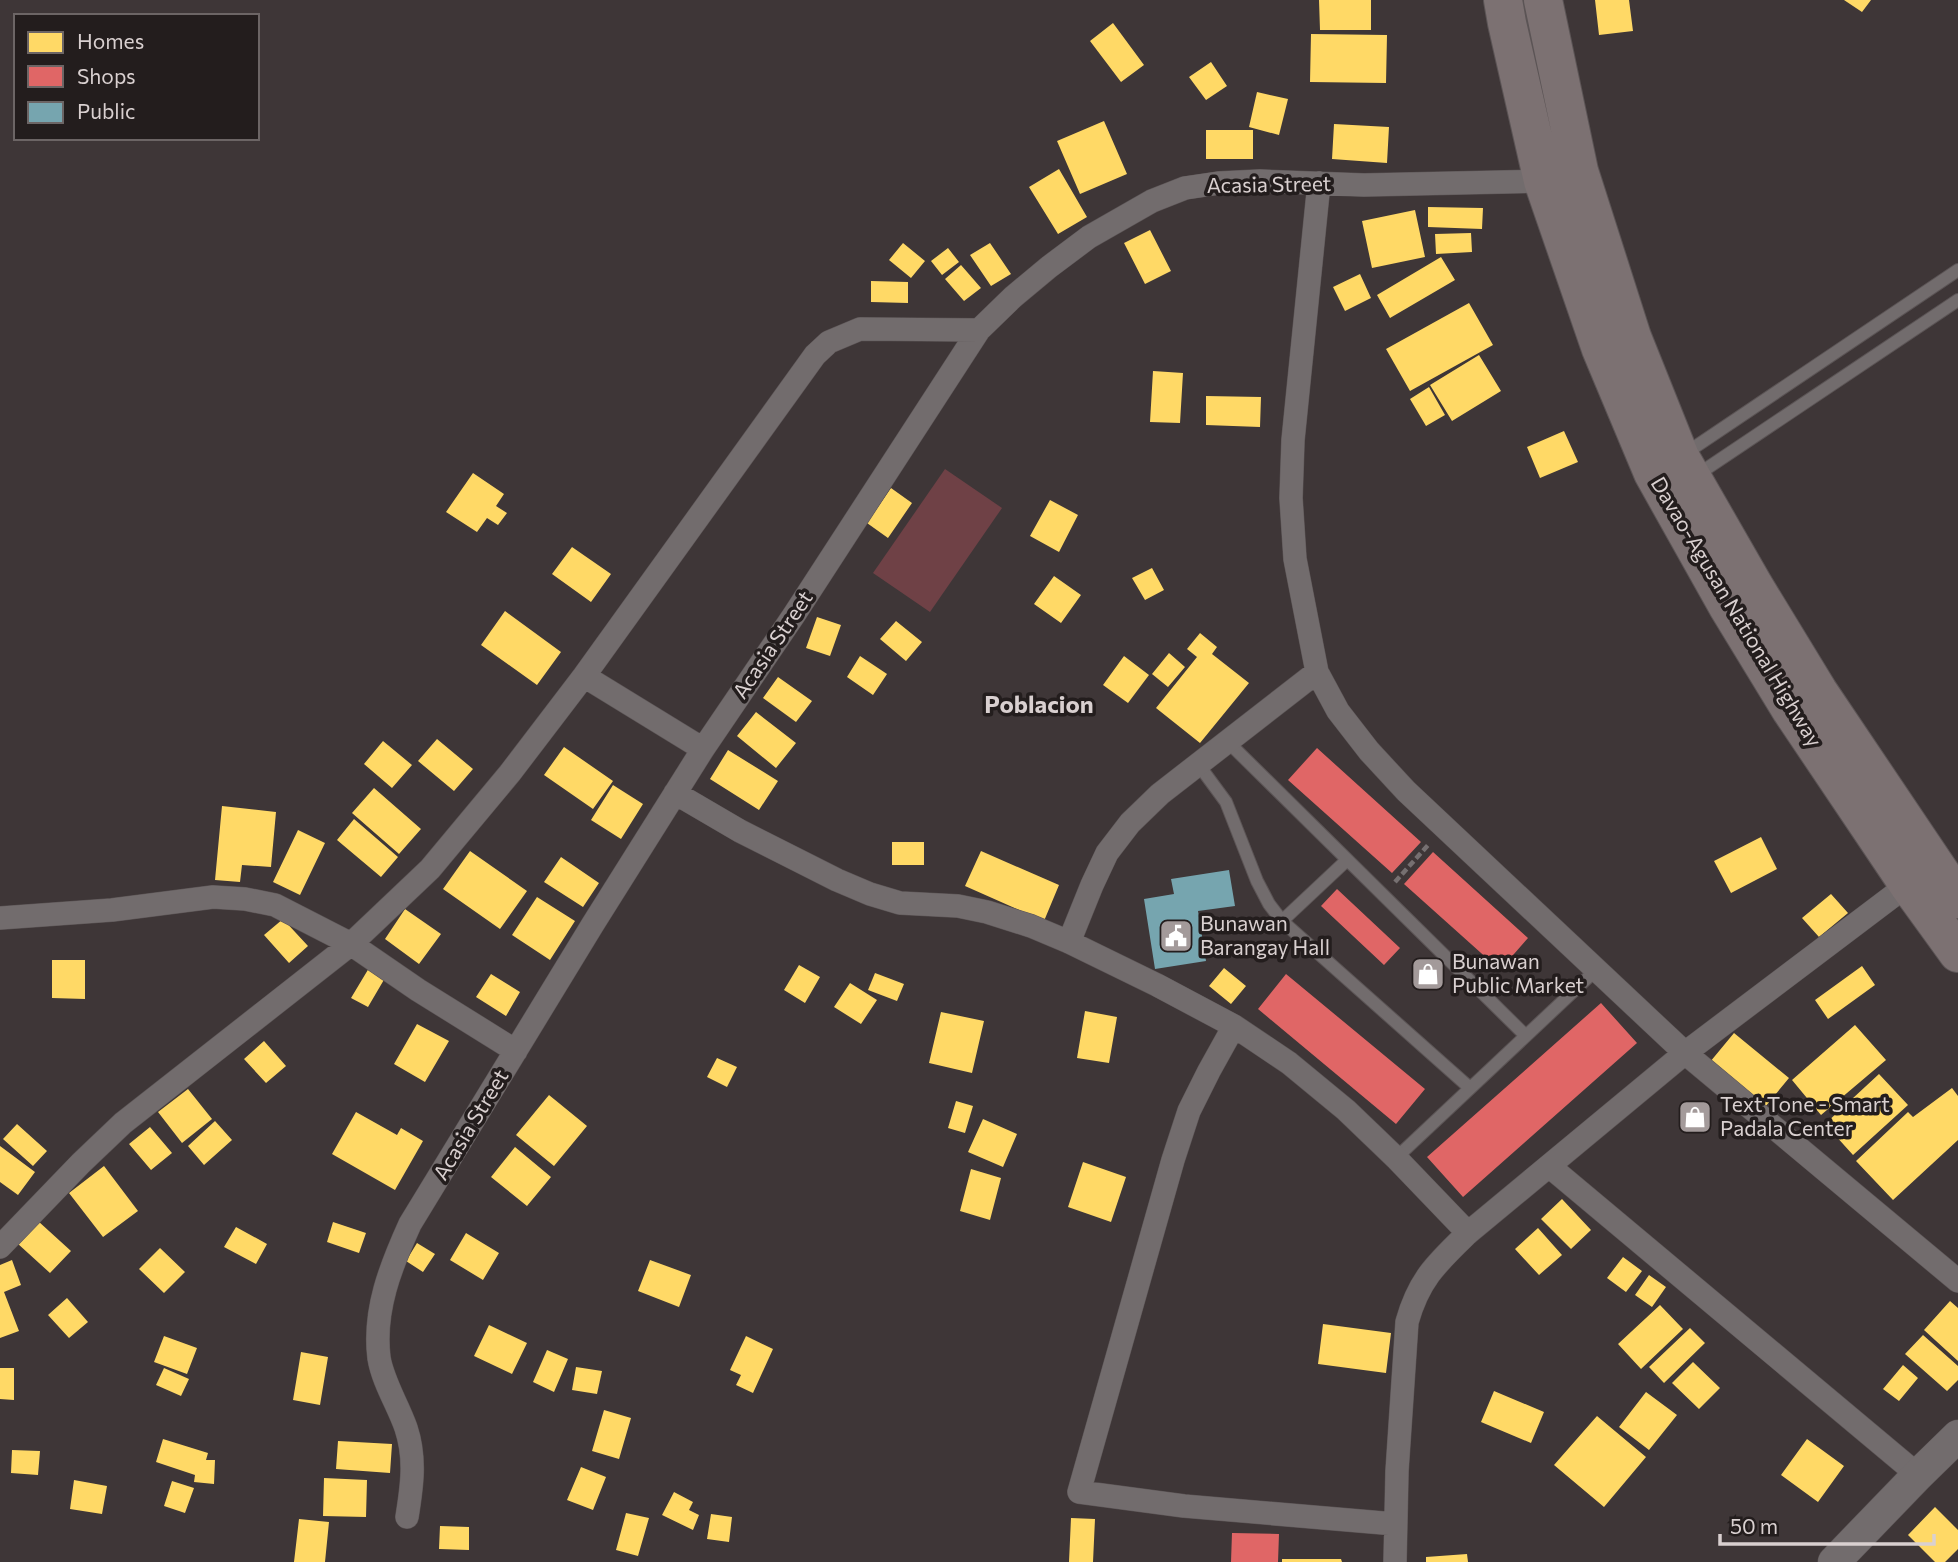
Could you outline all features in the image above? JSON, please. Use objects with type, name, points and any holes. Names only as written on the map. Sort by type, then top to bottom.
[{"type":"highway","name":"Davao-Agusan National Highway","points":[[1503,0],[1544,181],[1575,220]]},
{"type":"highway","name":"Davao-Agusan National Highway","points":[[1543,0],[1579,171],[1575,220],[1601,349],[1672,476],[1727,605],[1791,710],[1921,875],[1958,953]]},
{"type":"highway","name":"Davao-Agusan National Highway","points":[[1921,875],[1958,899]]},
{"type":"main road","points":[[1834,1562],[1958,1436]]},
{"type":"street","name":"Acasia Street","points":[[407,1517],[413,1476],[412,1452],[406,1428],[380,1360],[378,1337],[379,1310],[394,1259],[410,1224],[703,749],[794,615],[979,330],[1013,297],[1079,244],[1153,201],[1185,188],[1260,181],[1412,184],[1544,181]]},
{"type":"street","points":[[1318,183],[1293,440],[1291,498],[1295,559],[1317,672],[1338,711],[1369,751],[1444,828],[1685,1053],[1958,1281]]},
{"type":"street","points":[[0,1247],[123,1123],[351,944],[430,869],[510,773],[584,677],[815,355],[829,342],[860,329],[979,330]]},
{"type":"street","points":[[1069,942],[1107,853],[1130,823],[1160,794],[1317,672]]},
{"type":"street","points":[[584,677],[703,749]]},
{"type":"street","points":[[676,793],[740,831],[870,894],[900,904],[958,906],[998,916],[1069,942],[1234,1026],[1289,1063],[1346,1110],[1468,1233]]},
{"type":"street","points":[[1395,1562],[1407,1322],[1413,1301],[1435,1264],[1468,1233],[1685,1053],[1921,875]]},
{"type":"street","points":[[0,918],[112,910],[213,897],[275,905],[351,944],[418,990],[516,1051]]},
{"type":"street","points":[[1234,1026],[1189,1111],[1118,1349],[1079,1492],[1184,1506],[1395,1524]]},
{"type":"street","points":[[1549,1166],[1917,1475]]},
{"type":"lane","points":[[1672,476],[1958,270]]},
{"type":"lane","points":[[1672,476],[1958,300]]},
{"type":"lane","points":[[1227,741],[1525,1035]]},
{"type":"lane","points":[[1198,764],[1226,802],[1258,881],[1269,904],[1282,921],[1470,1088]]},
{"type":"lane","points":[[1282,921],[1347,860]]},
{"type":"lane","points":[[1396,1158],[1596,970]]},
{"type":"path","points":[[1383,895],[1444,828]]},
{"type":"shaded area","points":[[945,469],[1002,508],[930,612],[873,573]]},
{"type":"building: Homes","points":[[1319,0],[1371,0],[1371,30],[1320,30]]},
{"type":"building: Homes","points":[[1595,0],[1629,0],[1633,31],[1599,35]]},
{"type":"building: Homes","points":[[1844,0],[1871,0],[1862,12]]},
{"type":"building: Homes","points":[[1113,23],[1144,65],[1121,82],[1090,41]]},
{"type":"building: Homes","points":[[1311,34],[1387,35],[1386,83],[1310,82]]},
{"type":"building: Homes","points":[[1211,62],[1227,86],[1206,100],[1189,77]]},
{"type":"building: Homes","points":[[1257,92],[1288,99],[1279,135],[1249,127]]},
{"type":"building: Homes","points":[[1104,121],[1127,174],[1080,194],[1057,141]]},
{"type":"building: Homes","points":[[1334,124],[1389,127],[1387,163],[1332,159]]},
{"type":"building: Homes","points":[[1206,130],[1253,130],[1253,159],[1206,159]]},
{"type":"building: Homes","points":[[1059,169],[1087,217],[1058,234],[1029,187]]},
{"type":"building: Homes","points":[[1428,207],[1483,208],[1482,229],[1428,227]]},
{"type":"building: Homes","points":[[1415,210],[1425,257],[1372,268],[1362,221]]},
{"type":"building: Homes","points":[[1150,230],[1171,271],[1145,284],[1124,243]]},
{"type":"building: Homes","points":[[1471,233],[1472,252],[1436,254],[1435,234]]},
{"type":"building: Homes","points":[[903,243],[925,261],[911,278],[889,260]]},
{"type":"building: Homes","points":[[990,243],[1011,274],[991,286],[970,255]]},
{"type":"building: Homes","points":[[948,248],[959,262],[942,275],[931,261]]},
{"type":"building: Homes","points":[[1441,257],[1455,280],[1390,318],[1377,295]]},
{"type":"building: Homes","points":[[961,265],[981,288],[964,301],[945,279]]},
{"type":"building: Homes","points":[[1360,274],[1371,298],[1345,311],[1333,287]]},
{"type":"building: Homes","points":[[871,281],[908,282],[908,303],[871,302]]},
{"type":"building: Homes","points":[[1469,303],[1493,345],[1410,391],[1386,349]]},
{"type":"building: Homes","points":[[1479,355],[1501,391],[1452,421],[1430,385]]},
{"type":"building: Homes","points":[[1153,371],[1183,373],[1180,423],[1150,422]]},
{"type":"building: Homes","points":[[1429,387],[1445,415],[1426,426],[1410,399]]},
{"type":"building: Homes","points":[[1206,396],[1261,397],[1260,427],[1206,425]]},
{"type":"building: Homes","points":[[1564,431],[1578,462],[1540,478],[1527,447]]},
{"type":"building: Homes","points":[[473,473],[504,494],[496,506],[507,513],[498,525],[487,518],[477,532],[446,512]]},
{"type":"building: Homes","points":[[891,488],[912,503],[888,538],[867,523]]},
{"type":"building: Homes","points":[[1050,500],[1078,515],[1059,552],[1030,536]]},
{"type":"building: Homes","points":[[572,547],[611,574],[591,602],[552,574]]},
{"type":"building: Homes","points":[[1152,568],[1164,590],[1145,600],[1132,578]]},
{"type":"building: Homes","points":[[1054,576],[1081,595],[1061,623],[1034,604]]},
{"type":"building: Homes","points":[[505,611],[561,652],[537,685],[481,645]]},
{"type":"building: Homes","points":[[817,617],[841,625],[830,656],[806,648]]},
{"type":"building: Homes","points":[[896,621],[922,642],[906,661],[880,639]]},
{"type":"building: Homes","points":[[1200,633],[1217,647],[1212,654],[1249,683],[1200,743],[1156,708],[1197,657],[1187,649]]},
{"type":"building: Homes","points":[[1169,653],[1185,667],[1168,687],[1152,674]]},
{"type":"building: Homes","points":[[860,656],[887,674],[873,695],[847,677]]},
{"type":"building: Homes","points":[[1124,656],[1149,675],[1128,703],[1103,685]]},
{"type":"building: Homes","points":[[778,677],[812,701],[796,722],[763,698]]},
{"type":"building: Homes","points":[[756,712],[796,743],[776,768],[737,736]]},
{"type":"building: Homes","points":[[437,739],[473,769],[454,791],[418,761]]},
{"type":"building: Homes","points":[[383,741],[412,765],[392,788],[364,764]]},
{"type":"building: Homes","points":[[564,747],[613,781],[593,809],[544,775]]},
{"type":"building: Homes","points":[[728,750],[778,781],[759,810],[710,779]]},
{"type":"building: Homes","points":[[613,785],[643,804],[621,839],[591,820]]},
{"type":"building: Homes","points":[[374,788],[421,829],[399,854],[352,813]]},
{"type":"building: Homes","points":[[222,806],[276,812],[271,867],[242,865],[240,882],[215,880]]},
{"type":"building: Homes","points":[[354,819],[398,857],[381,877],[337,840]]},
{"type":"building: Homes","points":[[298,830],[325,843],[300,895],[273,882]]},
{"type":"building: Homes","points":[[1761,837],[1777,869],[1731,893],[1714,861]]},
{"type":"building: Homes","points":[[892,842],[924,842],[924,865],[892,865]]},
{"type":"building: Homes","points":[[470,851],[527,891],[500,929],[443,889]]},
{"type":"building: Homes","points":[[981,851],[1059,885],[1044,921],[965,886]]},
{"type":"building: Homes","points":[[561,857],[599,883],[583,907],[544,882]]},
{"type":"building: Homes","points":[[1831,894],[1848,913],[1819,937],[1802,918]]},
{"type":"building: Homes","points":[[537,897],[575,921],[550,960],[512,935]]},
{"type":"building: Homes","points":[[405,909],[441,934],[419,964],[385,939]]},
{"type":"building: Homes","points":[[283,919],[308,946],[289,963],[264,935]]},
{"type":"building: Homes","points":[[52,960],[85,960],[85,999],[52,998]]},
{"type":"building: Homes","points":[[799,965],[820,977],[805,1003],[784,990]]},
{"type":"building: Homes","points":[[1862,966],[1875,985],[1828,1019],[1815,1000]]},
{"type":"building: Homes","points":[[369,968],[385,978],[368,1007],[351,998]]},
{"type":"building: Homes","points":[[1224,968],[1246,986],[1231,1004],[1209,986]]},
{"type":"building: Homes","points":[[875,973],[904,984],[897,1001],[868,990]]},
{"type":"building: Homes","points":[[491,974],[520,992],[506,1016],[476,997]]},
{"type":"building: Homes","points":[[850,983],[877,1000],[861,1024],[834,1007]]},
{"type":"building: Homes","points":[[1085,1011],[1117,1017],[1109,1063],[1077,1058]]},
{"type":"building: Homes","points":[[941,1012],[984,1021],[972,1073],[929,1063]]},
{"type":"building: Homes","points":[[417,1024],[449,1041],[425,1082],[394,1064]]},
{"type":"building: Homes","points":[[1855,1025],[1886,1060],[1821,1115],[1792,1080]]},
{"type":"building: Homes","points":[[1734,1033],[1789,1078],[1765,1107],[1710,1062]]},
{"type":"building: Homes","points":[[264,1041],[286,1066],[266,1083],[244,1059]]},
{"type":"building: Homes","points":[[717,1058],[737,1067],[727,1087],[707,1077]]},
{"type":"building: Homes","points":[[1879,1074],[1908,1105],[1853,1155],[1825,1124]]},
{"type":"building: Homes","points":[[1952,1088],[1958,1096],[1958,1140],[1893,1200],[1856,1161],[1908,1112],[1913,1117]]},
{"type":"building: Homes","points":[[188,1089],[212,1119],[182,1143],[158,1112]]},
{"type":"building: Homes","points":[[549,1095],[587,1126],[554,1166],[516,1135]]},
{"type":"building: Homes","points":[[956,1101],[973,1106],[965,1133],[948,1128]]},
{"type":"building: Homes","points":[[356,1112],[397,1135],[401,1128],[423,1141],[395,1190],[332,1154]]},
{"type":"building: Homes","points":[[983,1119],[1017,1134],[1003,1167],[968,1152]]},
{"type":"building: Homes","points":[[215,1121],[232,1140],[204,1165],[188,1146]]},
{"type":"building: Homes","points":[[17,1124],[47,1151],[33,1166],[3,1139]]},
{"type":"building: Homes","points":[[150,1127],[172,1153],[151,1170],[129,1144]]},
{"type":"building: Homes","points":[[0,1146],[35,1172],[18,1195],[0,1182]]},
{"type":"building: Homes","points":[[515,1147],[551,1177],[527,1206],[491,1177]]},
{"type":"building: Homes","points":[[1083,1162],[1126,1177],[1111,1222],[1068,1207]]},
{"type":"building: Homes","points":[[104,1166],[138,1211],[103,1237],[69,1193]]},
{"type":"building: Homes","points":[[971,1169],[1001,1178],[990,1220],[960,1211]]},
{"type":"building: Homes","points":[[1562,1199],[1591,1230],[1571,1249],[1541,1219]]},
{"type":"building: Homes","points":[[38,1221],[71,1251],[50,1273],[17,1243]]},
{"type":"building: Homes","points":[[333,1222],[366,1233],[359,1253],[327,1242]]},
{"type":"building: Homes","points":[[236,1227],[267,1244],[256,1264],[224,1247]]},
{"type":"building: Homes","points":[[1538,1228],[1562,1255],[1539,1275],[1515,1249]]},
{"type":"building: Homes","points":[[466,1233],[499,1253],[483,1280],[450,1260]]},
{"type":"building: Homes","points":[[417,1243],[435,1254],[423,1272],[406,1261]]},
{"type":"building: Homes","points":[[160,1248],[185,1272],[164,1293],[139,1269]]},
{"type":"building: Homes","points":[[1623,1257],[1642,1271],[1626,1292],[1607,1278]]},
{"type":"building: Homes","points":[[12,1260],[21,1285],[4,1292],[19,1331],[0,1338],[0,1265]]},
{"type":"building: Homes","points":[[650,1260],[691,1275],[679,1307],[638,1291]]},
{"type":"building: Homes","points":[[1649,1275],[1666,1287],[1652,1307],[1635,1295]]},
{"type":"building: Homes","points":[[67,1298],[88,1322],[69,1338],[48,1315]]},
{"type":"building: Homes","points":[[1950,1301],[1958,1308],[1958,1361],[1924,1330]]},
{"type":"building: Homes","points":[[1660,1305],[1683,1329],[1641,1369],[1618,1344]]},
{"type":"building: Homes","points":[[1323,1324],[1391,1333],[1386,1373],[1318,1364]]},
{"type":"building: Homes","points":[[489,1325],[527,1343],[512,1374],[474,1356]]},
{"type":"building: Homes","points":[[1690,1328],[1705,1343],[1664,1383],[1649,1367]]},
{"type":"building: Homes","points":[[1923,1335],[1958,1366],[1958,1380],[1947,1391],[1905,1354]]},
{"type":"building: Homes","points":[[164,1336],[197,1348],[187,1374],[154,1362]]},
{"type":"building: Homes","points":[[746,1336],[773,1349],[753,1393],[736,1385],[741,1375],[730,1370]]},
{"type":"building: Homes","points":[[547,1350],[568,1359],[554,1392],[533,1382]]},
{"type":"building: Homes","points":[[301,1352],[328,1357],[320,1405],[293,1400]]},
{"type":"building: Homes","points":[[1693,1362],[1720,1388],[1699,1409],[1672,1383]]},
{"type":"building: Homes","points":[[1903,1365],[1918,1378],[1899,1401],[1883,1389]]},
{"type":"building: Homes","points":[[576,1367],[602,1371],[597,1394],[572,1390]]},
{"type":"building: Homes","points":[[0,1368],[14,1368],[14,1400],[0,1399]]},
{"type":"building: Homes","points":[[164,1368],[189,1379],[181,1396],[156,1385]]},
{"type":"building: Homes","points":[[1494,1391],[1544,1412],[1531,1443],[1481,1422]]},
{"type":"building: Homes","points":[[1646,1392],[1677,1415],[1649,1450],[1619,1427]]},
{"type":"building: Homes","points":[[604,1410],[631,1418],[619,1459],[592,1451]]},
{"type":"building: Homes","points":[[1597,1416],[1646,1457],[1604,1507],[1554,1465]]},
{"type":"building: Homes","points":[[163,1439],[208,1453],[206,1460],[215,1460],[214,1484],[194,1482],[195,1475],[156,1462]]},
{"type":"building: Homes","points":[[1807,1439],[1844,1466],[1818,1502],[1781,1475]]},
{"type":"building: Homes","points":[[338,1441],[392,1444],[390,1473],[336,1469]]},
{"type":"building: Homes","points":[[12,1450],[40,1451],[38,1475],[11,1473]]},
{"type":"building: Homes","points":[[581,1467],[606,1477],[593,1510],[567,1500]]},
{"type":"building: Homes","points":[[324,1478],[367,1480],[366,1517],[323,1516]]},
{"type":"building: Homes","points":[[74,1480],[107,1486],[102,1514],[70,1509]]},
{"type":"building: Homes","points":[[172,1481],[194,1488],[185,1513],[164,1506]]},
{"type":"building: Homes","points":[[674,1492],[693,1502],[689,1510],[699,1515],[693,1530],[662,1515]]},
{"type":"building: Homes","points":[[1935,1507],[1958,1530],[1958,1549],[1945,1562],[1935,1562],[1908,1535]]},
{"type":"building: Homes","points":[[626,1513],[649,1518],[638,1556],[616,1550]]},
{"type":"building: Homes","points":[[711,1514],[732,1517],[729,1542],[707,1539]]},
{"type":"building: Homes","points":[[1071,1518],[1095,1519],[1093,1562],[1069,1562]]},
{"type":"building: Homes","points":[[299,1519],[329,1522],[325,1562],[294,1562]]},
{"type":"building: Homes","points":[[440,1526],[469,1527],[469,1550],[439,1549]]},
{"type":"building: Homes","points":[[1467,1554],[1468,1562],[1426,1562],[1426,1557]]},
{"type":"building: Homes","points":[[1282,1559],[1341,1559],[1342,1562],[1282,1562]]},
{"type":"building: Shops","points":[[1317,748],[1421,842],[1392,873],[1288,780]]},
{"type":"building: Shops","points":[[1433,852],[1528,938],[1500,970],[1404,884]]},
{"type":"building: Shops","points":[[1337,889],[1400,948],[1384,965],[1321,906]]},
{"type":"building: Shops","points":[[1286,974],[1425,1089],[1396,1124],[1258,1009]]},
{"type":"building: Shops","points":[[1601,1003],[1637,1043],[1463,1197],[1427,1157]]},
{"type":"building: Shops","points":[[1232,1533],[1279,1534],[1278,1562],[1231,1562]]},
{"type":"building: Public","name":"Bunawan Barangay Hall","points":[[1229,870],[1235,906],[1198,911],[1206,961],[1155,969],[1144,899],[1174,894],[1171,879]]},
{"type":"place","name":"Bunawan Barangay Hall","points":[[1176,936]]},
{"type":"place","name":"Bunawan Public Market","points":[[1428,974]]},
{"type":"place","name":"Text Tone - Smart Padala Center","points":[[1695,1117]]},
{"type":"district","name":"Poblacion","points":[[1039,705]]}]
